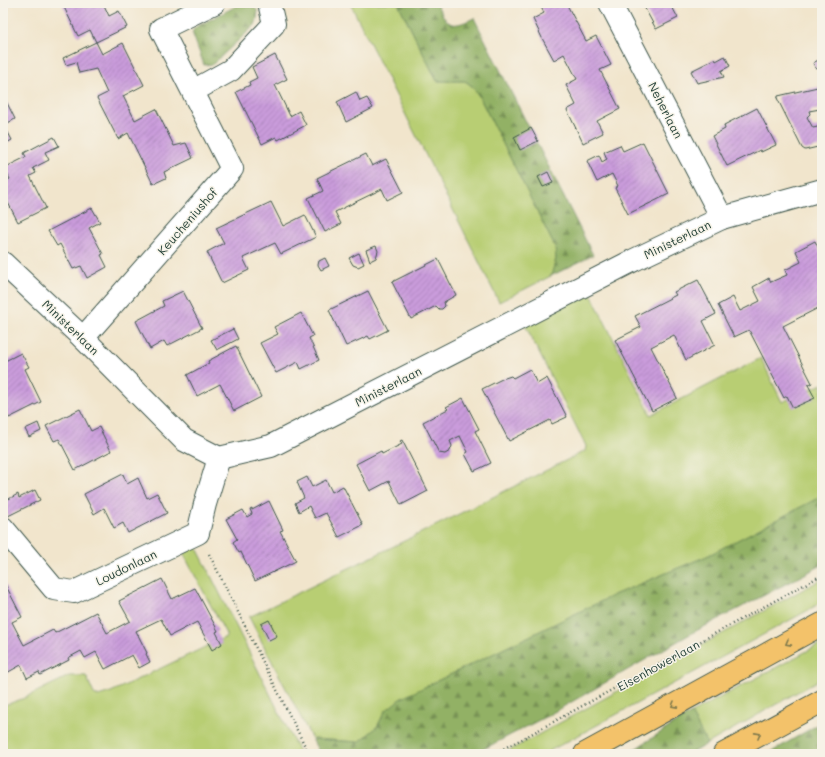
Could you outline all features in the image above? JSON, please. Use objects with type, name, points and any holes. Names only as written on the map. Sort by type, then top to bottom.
[{"type":"main road","points":[[584,754],[822,624]]},
{"type":"main road","points":[[724,754],[822,701]]},
{"type":"street","name":"Keucheniushof","points":[[83,338],[232,169],[161,29],[214,3]]},
{"type":"street","points":[[193,91],[231,70],[274,24],[270,3]]},
{"type":"street","name":"Neherlaan","points":[[610,3],[722,218]]},
{"type":"street","name":"Ministerlaan","points":[[3,263],[83,338],[184,440],[219,458],[271,446],[634,260],[722,218],[822,190]]},
{"type":"street","points":[[198,532],[219,458]]},
{"type":"street","name":"Loudonlaan","points":[[3,528],[54,589],[74,592],[198,532]]},
{"type":"path","points":[[198,532],[309,754]]},
{"type":"path","name":"Eisenhowerlaan","points":[[492,754],[822,575]]},
{"type":"green space","points":[[242,3],[249,3],[258,11],[255,25],[213,64],[204,65],[192,32],[196,27]]},
{"type":"green space","points":[[350,3],[398,3],[437,81],[465,81],[472,86],[479,96],[555,247],[556,259],[551,276],[499,302]]},
{"type":"green space","points":[[398,3],[436,3],[447,21],[454,24],[466,22],[474,18],[593,255],[551,276],[556,259],[555,247],[479,96],[472,86],[465,81],[437,81]]},
{"type":"green space","points":[[590,292],[651,415],[761,358],[782,402],[822,384],[822,496],[707,556],[616,594],[400,699],[385,712],[377,727],[359,742],[312,739],[249,617],[585,451],[586,446],[525,325]]},
{"type":"green space","points":[[822,496],[822,565],[692,633],[547,716],[474,754],[320,754],[312,739],[359,742],[377,727],[385,711],[400,699],[616,594],[707,556]]},
{"type":"green space","points":[[196,546],[300,754],[3,754],[3,704],[8,704],[22,699],[69,676],[86,676],[94,694],[98,696],[111,692],[226,637],[226,634],[183,553]]},
{"type":"green space","points":[[822,579],[822,602],[805,612],[544,754],[503,754]]},
{"type":"green space","points":[[822,643],[822,678],[707,744],[691,713]]},
{"type":"green space","points":[[691,713],[707,744],[689,754],[627,754]]},
{"type":"green space","points":[[822,722],[822,754],[768,754]]},
{"type":"building","points":[[62,3],[103,3],[109,16],[119,11],[127,27],[96,42],[90,30],[78,36]]},
{"type":"building","points":[[539,3],[566,3],[586,41],[596,36],[611,65],[600,70],[620,109],[597,121],[603,133],[583,143],[567,110],[576,105],[566,85],[577,79],[564,54],[554,60],[543,40],[533,19],[544,13]]},
{"type":"building","points":[[642,3],[670,3],[678,18],[656,29]]},
{"type":"building","points":[[96,42],[102,54],[123,43],[144,85],[123,96],[135,120],[156,109],[174,146],[186,143],[193,158],[164,172],[166,178],[153,184],[128,133],[118,139],[97,98],[107,93],[96,69],[79,73],[76,62],[66,65],[63,58]]},
{"type":"building","points":[[275,55],[287,79],[275,85],[290,116],[299,111],[306,125],[278,140],[276,137],[262,144],[236,92],[250,85],[249,82],[257,78],[252,67]]},
{"type":"building","points":[[725,56],[730,66],[721,71],[724,77],[697,83],[691,71],[715,59],[716,61]]},
{"type":"building","points":[[822,58],[822,66],[816,69],[813,63]]},
{"type":"building","points":[[822,86],[822,114],[820,109],[809,111],[810,114],[807,117],[813,128],[822,126],[822,146],[805,150],[802,148],[777,98],[778,96]]},
{"type":"building","points":[[356,92],[360,101],[367,98],[373,108],[346,122],[337,102]]},
{"type":"building","points":[[5,99],[15,119],[4,125],[12,140],[3,145],[3,101]]},
{"type":"building","points":[[757,108],[776,145],[761,152],[760,150],[727,166],[712,136],[725,129],[724,125]]},
{"type":"building","points":[[531,128],[538,141],[520,150],[514,137]]},
{"type":"building","points":[[54,137],[59,146],[45,152],[49,160],[33,168],[36,173],[30,176],[46,208],[18,222],[3,193],[3,182],[10,179],[4,168],[26,157],[24,153]]},
{"type":"building","points":[[643,142],[669,194],[628,214],[615,188],[618,186],[612,174],[597,182],[587,161],[599,155],[602,162],[607,159],[604,152],[620,145],[623,151]]},
{"type":"building","points":[[366,154],[372,166],[386,159],[403,192],[387,200],[382,189],[335,212],[341,224],[325,232],[308,198],[323,191],[317,178]]},
{"type":"building","points":[[548,172],[553,183],[543,187],[538,177]]},
{"type":"building","points":[[271,202],[283,226],[305,215],[316,237],[281,254],[275,243],[243,258],[249,270],[222,283],[207,252],[224,243],[216,228]]},
{"type":"building","points":[[92,208],[100,222],[89,228],[103,254],[101,255],[107,267],[87,278],[81,266],[73,269],[60,244],[57,246],[48,231]]},
{"type":"building","points":[[815,241],[822,255],[822,306],[783,326],[812,383],[808,385],[815,398],[793,408],[787,396],[784,398],[749,330],[734,337],[718,305],[733,297],[740,311],[760,301],[753,287],[769,278],[771,282],[787,275],[785,270],[801,262],[796,251]]},
{"type":"building","points":[[376,246],[378,251],[376,258],[370,261],[366,250]]},
{"type":"building","points":[[359,253],[364,264],[358,267],[353,265],[349,258]]},
{"type":"building","points":[[325,258],[329,266],[321,270],[318,265],[319,261]]},
{"type":"building","points":[[438,259],[456,295],[444,302],[445,306],[442,309],[439,309],[436,306],[411,319],[392,282]]},
{"type":"building","points":[[698,280],[716,314],[703,321],[715,345],[686,360],[674,335],[651,347],[677,398],[652,411],[615,340],[641,327],[635,316],[676,295],[674,292]]},
{"type":"building","points":[[183,291],[202,328],[167,346],[164,341],[150,349],[136,321],[164,306],[162,301]]},
{"type":"building","points":[[368,291],[388,330],[370,339],[368,336],[346,346],[329,310]]},
{"type":"building","points":[[301,313],[313,336],[309,338],[319,360],[301,369],[298,362],[276,373],[260,343],[278,334],[274,327]]},
{"type":"building","points":[[233,329],[238,339],[217,350],[211,340]]},
{"type":"building","points":[[236,346],[261,397],[234,411],[220,384],[197,396],[187,375],[209,363],[208,361]]},
{"type":"building","points":[[21,353],[29,367],[25,369],[41,402],[9,418],[3,406],[3,362]]},
{"type":"building","points":[[530,369],[537,384],[547,378],[567,417],[552,424],[550,420],[509,441],[482,389],[502,379],[511,376],[513,378]]},
{"type":"building","points":[[463,398],[479,429],[475,431],[491,463],[474,471],[465,454],[468,452],[460,436],[450,441],[452,446],[450,451],[445,454],[439,453],[423,422],[448,409],[446,407]]},
{"type":"building","points":[[80,409],[91,431],[99,427],[111,451],[75,470],[59,439],[54,441],[46,426]]},
{"type":"building","points":[[38,423],[41,431],[29,437],[25,429]]},
{"type":"building","points":[[402,440],[428,491],[401,505],[389,481],[370,491],[356,464],[381,451],[382,454],[402,444],[400,441]]},
{"type":"building","points":[[123,474],[127,484],[138,478],[147,498],[157,493],[167,513],[128,533],[123,523],[114,528],[104,508],[94,514],[84,494]]},
{"type":"building","points":[[307,477],[312,487],[326,480],[332,492],[343,486],[363,525],[339,537],[326,513],[315,518],[309,506],[299,512],[295,503],[304,498],[297,482]]},
{"type":"building","points":[[35,490],[40,500],[8,516],[3,506],[3,502],[18,494],[19,498]]},
{"type":"building","points":[[269,501],[283,530],[280,531],[296,561],[255,581],[241,552],[239,553],[233,542],[237,539],[226,519],[243,510],[247,517],[252,514],[250,509],[252,508],[252,510]]},
{"type":"building","points":[[162,579],[172,599],[195,588],[218,631],[216,632],[222,644],[212,650],[197,622],[170,636],[161,619],[136,631],[150,662],[139,668],[132,655],[105,669],[96,652],[85,658],[81,651],[68,658],[69,660],[40,675],[39,672],[27,678],[21,665],[3,675],[3,580],[22,617],[12,622],[24,645],[53,630],[55,633],[96,612],[107,633],[130,621],[119,601]]},
{"type":"building","points":[[269,620],[277,636],[269,640],[261,624]]}]
